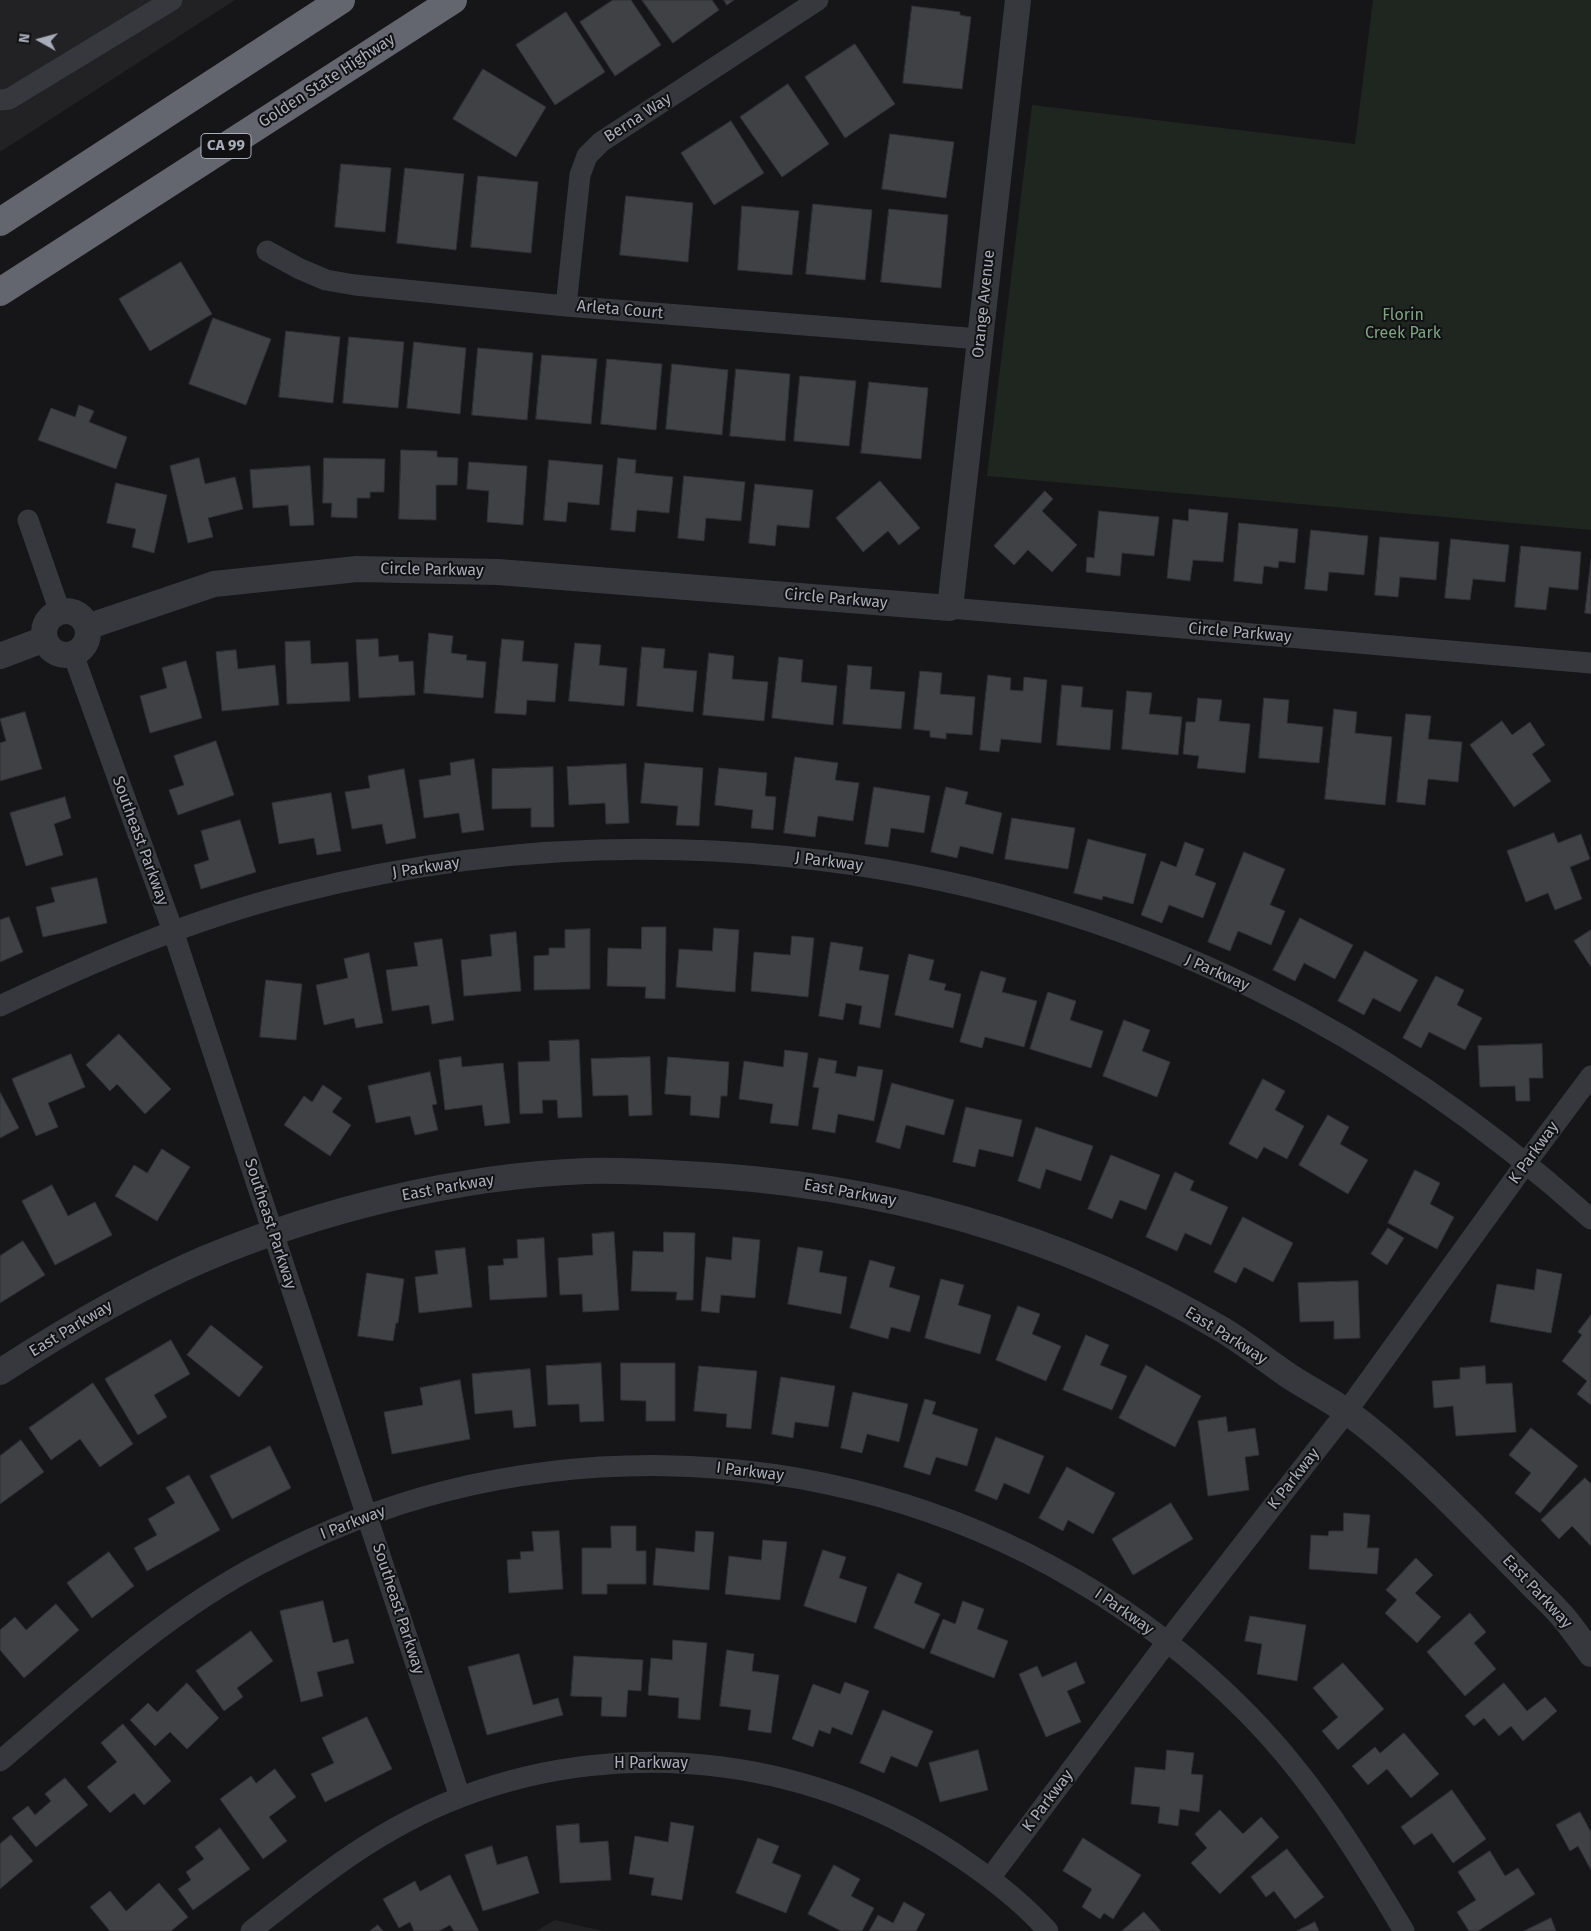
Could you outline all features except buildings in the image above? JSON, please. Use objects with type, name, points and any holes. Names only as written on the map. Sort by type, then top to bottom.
[{"type":"highway","points":[[0,222],[341,0]]},
{"type":"highway","name":"Golden State Highway","points":[[0,292],[453,0]]},
{"type":"street","points":[[0,100],[8,99],[172,0]]},
{"type":"street","name":"Berna Way","points":[[566,306],[580,175],[587,156],[601,142],[818,0]]},
{"type":"street","name":"Orange Avenue","points":[[950,608],[1018,0]]},
{"type":"street","name":"Arleta Court","points":[[267,251],[300,269],[326,280],[346,284],[566,306],[980,339]]},
{"type":"street","points":[[28,520],[60,612]]},
{"type":"street","name":"Circle Parkway","points":[[87,627],[214,584],[357,569],[498,572],[950,608],[1591,663]]},
{"type":"street","points":[[68,611],[76,614],[83,619],[87,627],[88,636],[86,644],[73,654],[64,655],[56,653],[49,647],[45,639],[44,631],[47,623],[52,616],[60,612],[68,611]]},
{"type":"street","points":[[0,656],[45,639]]},
{"type":"street","name":"Southeast Parkway","points":[[73,654],[173,931],[460,1797]]},
{"type":"street","name":"J Parkway","points":[[0,1006],[88,964],[173,931],[296,893],[439,864],[536,853],[633,849],[701,850],[828,861],[937,880],[1078,918],[1169,951],[1258,991],[1345,1037],[1427,1089],[1467,1117],[1526,1163],[1591,1219]]},
{"type":"street","name":"K Parkway","points":[[990,1878],[1167,1642],[1347,1411],[1591,1076]]},
{"type":"street","name":"East Parkway","points":[[0,1372],[62,1332],[132,1293],[204,1259],[273,1233],[392,1198],[509,1178],[588,1171],[744,1176],[816,1185],[894,1200],[971,1220],[1046,1246],[1083,1260],[1155,1294],[1225,1331],[1295,1380],[1347,1411],[1378,1436],[1422,1475],[1482,1534],[1562,1616],[1591,1654]]},
{"type":"street","name":"I Parkway","points":[[0,1761],[146,1639],[208,1595],[258,1565],[367,1516],[447,1491],[504,1478],[561,1470],[648,1464],[705,1466],[764,1472],[850,1488],[906,1504],[961,1523],[1014,1546],[1065,1574],[1114,1604],[1167,1642],[1206,1674],[1248,1714],[1288,1757],[1324,1803],[1356,1850],[1404,1931]]},
{"type":"street","name":"H Parkway","points":[[251,1931],[334,1866],[382,1835],[460,1797],[504,1783],[559,1770],[616,1763],[702,1764],[728,1767],[785,1778],[839,1794],[892,1816],[942,1844],[990,1878],[1018,1901],[1048,1931]]},
{"type":"shaded area","points":[[0,0],[235,0],[0,152]]},
{"type":"shaded area","points":[[555,1920],[603,1931],[536,1931]]},
{"type":"green space","name":"Florin Creek Park","points":[[1373,0],[1591,0],[1591,530],[987,476],[1032,105],[1355,144]]}]
